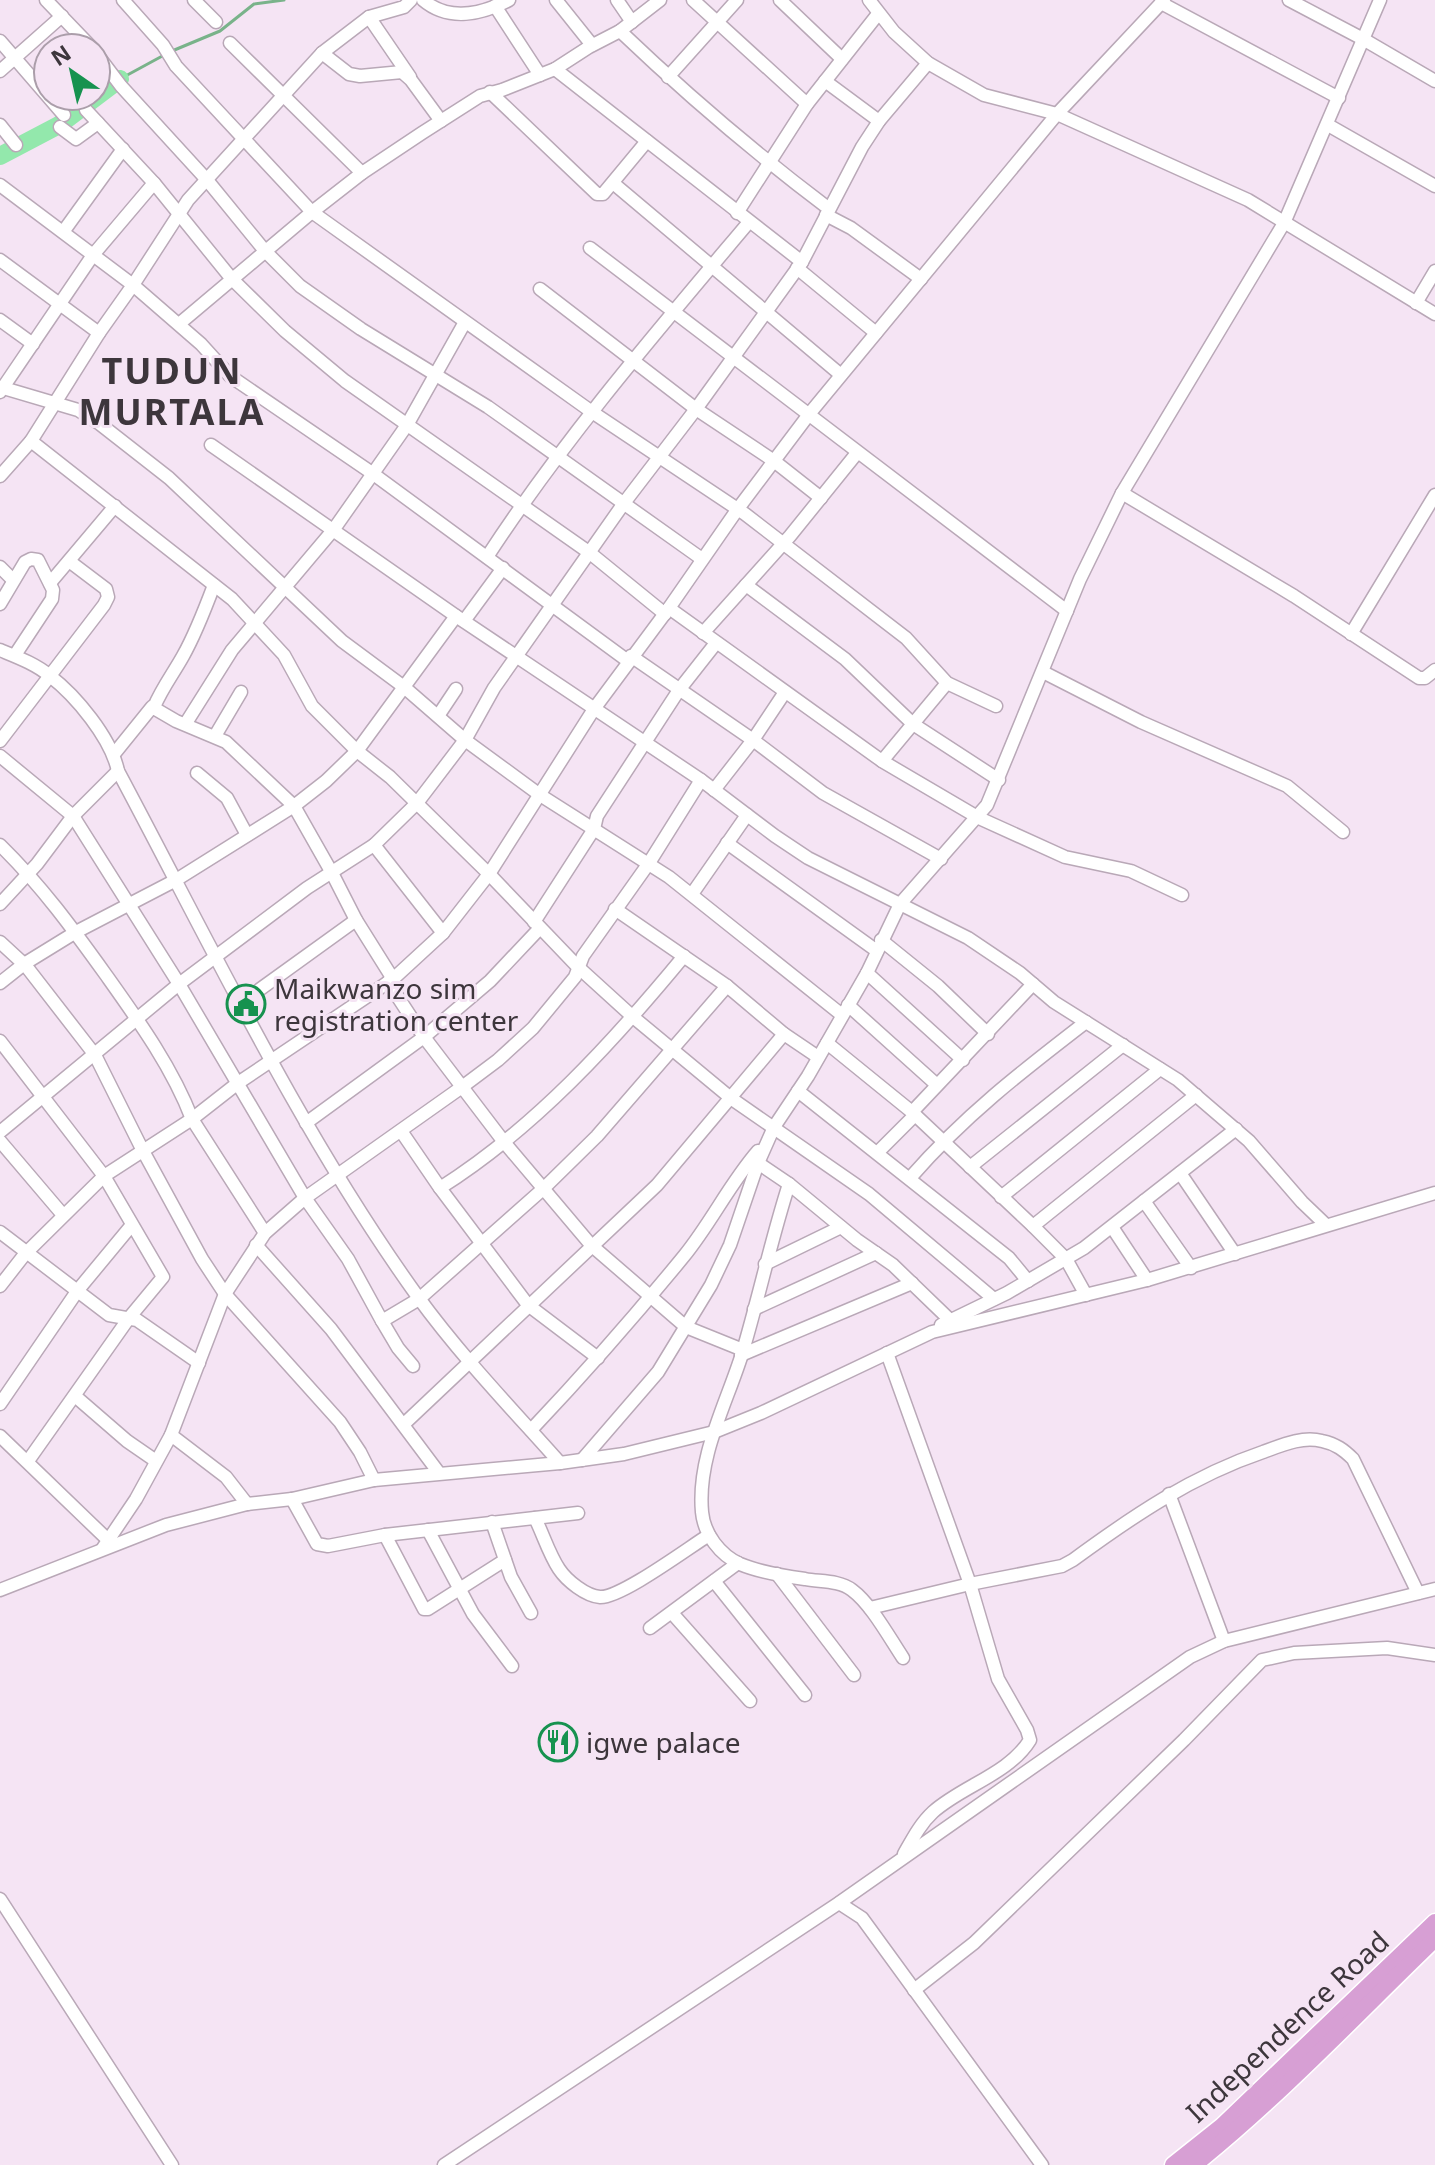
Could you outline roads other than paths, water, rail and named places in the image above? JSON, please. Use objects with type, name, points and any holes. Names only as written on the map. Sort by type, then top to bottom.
[{"type":"main road","name":"Independence Road","points":[[1173,2165],[1254,2097],[1435,1922]]},
{"type":"main road","name":"Independence Road","points":[[1194,2165],[1275,2095],[1435,1939]]},
{"type":"street","points":[[46,0],[77,32]]},
{"type":"street","points":[[123,0],[312,212],[592,412],[659,455],[783,543],[906,638],[947,683],[996,706]]},
{"type":"street","points":[[194,0],[216,22]]},
{"type":"street","points":[[0,476],[31,441],[188,200],[322,53],[369,17],[404,7],[411,0]]},
{"type":"street","points":[[423,0],[444,13],[475,14],[509,0]]},
{"type":"street","points":[[556,0],[592,45]]},
{"type":"street","points":[[617,0],[632,22]]},
{"type":"street","points":[[179,324],[362,173],[490,92],[555,69],[620,31],[660,0]]},
{"type":"street","points":[[693,0],[807,104]]},
{"type":"street","points":[[668,77],[737,0]]},
{"type":"street","points":[[780,0],[842,59]]},
{"type":"street","points":[[869,0],[894,32],[928,63],[984,95],[1057,114],[1248,200],[1435,314]]},
{"type":"street","points":[[1289,0],[1435,81]]},
{"type":"street","points":[[582,1460],[658,1372],[711,1285],[730,1245],[766,1142],[867,973],[900,904],[979,818],[999,780],[1067,611],[1122,493],[1284,223],[1380,0]]},
{"type":"street","points":[[0,1286],[25,1254],[104,1176],[192,1119],[238,1083],[390,981],[443,933],[489,874],[594,709],[810,413],[1057,114],[1162,1],[1339,98]]},
{"type":"street","points":[[495,6],[540,75]]},
{"type":"street","points":[[737,213],[807,104],[878,14]]},
{"type":"street","points":[[0,71],[62,16]]},
{"type":"street","points":[[369,17],[441,121]]},
{"type":"street","points":[[620,31],[668,77],[827,211],[921,279]]},
{"type":"street","points":[[0,41],[76,139],[98,123]]},
{"type":"street","points":[[230,43],[362,173]]},
{"type":"street","points":[[322,53],[349,74],[360,76],[402,72],[411,80]]},
{"type":"street","points":[[0,1132],[179,984],[307,888],[374,845],[417,803],[465,740],[494,688],[624,503],[800,265],[879,121],[928,63]]},
{"type":"street","points":[[555,69],[749,222],[876,333]]},
{"type":"street","points":[[112,74],[207,180],[265,251],[300,286],[488,407],[702,559]]},
{"type":"street","points":[[825,81],[879,121]]},
{"type":"street","points":[[490,92],[597,194],[603,194],[647,141]]},
{"type":"street","points":[[88,112],[180,213],[231,278],[297,341],[345,381],[882,761],[979,818],[1065,857],[1131,871],[1182,895]]},
{"type":"street","points":[[0,125],[16,145]]},
{"type":"street","points":[[1328,125],[1435,186]]},
{"type":"street","points":[[63,232],[123,149]]},
{"type":"street","points":[[154,183],[93,255],[1,389],[78,410],[100,424],[169,478],[342,641],[404,687],[465,740],[540,795],[649,863],[692,894],[845,1010],[937,1085]]},
{"type":"street","points":[[613,183],[841,375]]},
{"type":"street","points":[[0,185],[133,285],[179,324],[230,376],[372,473],[553,605],[753,740],[823,793],[941,859]]},
{"type":"street","points":[[487,557],[521,504],[592,412],[749,222]]},
{"type":"street","points":[[590,248],[1067,611]]},
{"type":"street","points":[[0,260],[99,333]]},
{"type":"street","points":[[1416,303],[1435,271]]},
{"type":"street","points":[[540,289],[696,409],[774,461],[821,498]]},
{"type":"street","points":[[0,320],[33,344]]},
{"type":"street","points":[[186,723],[232,650],[334,529],[407,425],[465,322]]},
{"type":"street","points":[[31,441],[214,585],[256,623],[284,655],[312,706],[357,751],[417,803],[578,967],[633,1017],[732,1099],[869,1194],[994,1299]]},
{"type":"street","points":[[211,445],[701,780],[808,858],[968,938],[1054,1002],[1178,1080],[1236,1129],[1326,1225]]},
{"type":"street","points":[[703,633],[857,453]]},
{"type":"street","points":[[1122,493],[1294,596],[1419,678],[1425,678],[1435,670]]},
{"type":"street","points":[[1351,634],[1435,495]]},
{"type":"street","points":[[50,583],[115,506]]},
{"type":"street","points":[[0,604],[25,562],[38,560],[53,590],[52,599],[15,655]]},
{"type":"street","points":[[0,741],[86,631],[108,597],[106,589],[69,561]]},
{"type":"street","points":[[0,567],[13,580]]},
{"type":"street","points":[[0,983],[24,964],[76,932],[176,880],[294,806],[326,781],[357,751],[404,687],[503,568]]},
{"type":"street","points":[[114,754],[147,711],[154,707],[162,687],[182,658],[199,624],[214,585]]},
{"type":"street","points":[[746,585],[845,659],[913,724],[999,780]]},
{"type":"street","points":[[306,1123],[424,1037],[490,981],[537,925],[594,829],[597,816],[679,690],[716,643]]},
{"type":"street","points":[[0,650],[15,655],[50,676],[98,726],[114,754],[118,771],[271,1062],[337,1176],[419,1299],[469,1361],[560,1463]]},
{"type":"street","points":[[1043,672],[1141,722],[1287,786],[1343,832]]},
{"type":"street","points":[[882,761],[947,683]]},
{"type":"street","points":[[438,716],[456,689]]},
{"type":"street","points":[[215,736],[241,692]]},
{"type":"street","points":[[714,790],[785,692]]},
{"type":"street","points":[[154,707],[176,721],[226,742],[294,806],[424,1037],[504,1142],[591,1245],[686,1327],[742,1352],[912,1283]]},
{"type":"street","points":[[0,756],[73,816],[179,984],[305,1198],[348,1259],[398,1348],[413,1366]]},
{"type":"street","points":[[0,904],[29,873],[73,816],[118,771]]},
{"type":"street","points":[[197,773],[227,798],[247,835]]},
{"type":"street","points":[[106,1544],[136,1499],[171,1435],[225,1294],[265,1233],[305,1198],[498,1060],[533,1028],[575,977],[578,967],[615,909],[649,863],[701,780]]},
{"type":"street","points":[[692,894],[747,815]]},
{"type":"street","points":[[727,843],[938,986],[988,1034]]},
{"type":"street","points":[[0,845],[29,873],[76,932],[137,1018],[185,1101],[192,1119],[265,1233]]},
{"type":"street","points":[[374,845],[443,933]]},
{"type":"street","points":[[615,909],[727,986],[784,1034],[818,1057]]},
{"type":"street","points":[[241,1003],[356,920]]},
{"type":"street","points":[[0,942],[24,964],[95,1055],[142,1149],[202,1259],[225,1294],[340,1422],[374,1480]]},
{"type":"street","points":[[440,1188],[504,1142],[584,1068],[633,1017],[684,956]]},
{"type":"street","points":[[867,973],[963,1060]]},
{"type":"street","points":[[878,1152],[1033,984]]},
{"type":"street","points":[[382,1321],[419,1299],[543,1189],[597,1136],[673,1052],[727,986]]},
{"type":"street","points":[[910,1178],[942,1140],[998,1090],[1086,1022]]},
{"type":"street","points":[[404,1424],[657,1185],[784,1034]]},
{"type":"street","points":[[0,1041],[104,1176],[163,1277],[129,1318],[28,1461]]},
{"type":"street","points":[[827,1043],[914,1113],[1033,1226],[1066,1259],[1086,1295]]},
{"type":"street","points":[[970,1167],[1123,1045]]},
{"type":"street","points":[[1001,1197],[1160,1069]]},
{"type":"street","points":[[798,1091],[1009,1258],[1028,1281]]},
{"type":"street","points":[[1033,1226],[1196,1095]]},
{"type":"street","points":[[0,1590],[106,1544],[247,1504],[292,1499],[374,1480],[624,1454],[714,1432],[932,1332],[1066,1259],[1112,1227],[1236,1129]]},
{"type":"street","points":[[401,1131],[528,1305],[598,1358]]},
{"type":"street","points":[[0,1141],[63,1215]]},
{"type":"street","points":[[531,1430],[598,1358],[685,1254],[744,1168],[766,1142]]},
{"type":"street","points":[[758,1163],[876,1253],[950,1320]]},
{"type":"street","points":[[1180,1173],[1235,1254]]},
{"type":"street","points":[[789,1184],[742,1352],[714,1432],[701,1493],[702,1516],[709,1535],[721,1553],[738,1563],[777,1574],[840,1584],[853,1590],[870,1608],[903,1658]]},
{"type":"street","points":[[932,1332],[1191,1268],[1435,1193]]},
{"type":"street","points":[[1144,1201],[1191,1268]]},
{"type":"street","points":[[0,1404],[78,1290],[131,1226]]},
{"type":"street","points":[[765,1264],[841,1227]]},
{"type":"street","points":[[1112,1227],[1147,1280]]},
{"type":"street","points":[[0,1232],[109,1315],[137,1320],[199,1363]]},
{"type":"street","points":[[256,1245],[331,1329],[439,1473]]},
{"type":"street","points":[[754,1309],[876,1253]]},
{"type":"street","points":[[887,1353],[970,1584],[998,1679],[1030,1740],[1013,1759],[933,1812],[902,1857]]},
{"type":"street","points":[[75,1396],[127,1441],[156,1461]]},
{"type":"street","points":[[171,1435],[226,1477],[247,1504]]},
{"type":"street","points":[[0,1436],[28,1461],[106,1544]]},
{"type":"street","points":[[870,1608],[1062,1566],[1169,1494],[1226,1464],[1297,1440],[1321,1440],[1340,1447],[1353,1459],[1418,1593]]},
{"type":"street","points":[[1169,1494],[1224,1641]]},
{"type":"street","points":[[292,1499],[317,1544],[328,1546],[385,1535],[578,1513]]},
{"type":"street","points":[[535,1518],[558,1568],[567,1579],[600,1597],[618,1594],[709,1535]]},
{"type":"street","points":[[492,1522],[505,1560],[531,1613]]},
{"type":"street","points":[[428,1530],[473,1614],[512,1666]]},
{"type":"street","points":[[385,1535],[421,1607],[428,1609],[505,1560]]},
{"type":"street","points":[[650,1628],[738,1563]]},
{"type":"street","points":[[777,1574],[854,1675]]},
{"type":"street","points":[[714,1581],[805,1695]]},
{"type":"street","points":[[444,2165],[839,1903],[1190,1657],[1224,1641],[1435,1589]]},
{"type":"street","points":[[672,1613],[750,1701]]},
{"type":"street","points":[[914,1990],[974,1943],[1262,1660],[1294,1653],[1387,1648],[1435,1655]]},
{"type":"street","points":[[0,1899],[172,2165]]},
{"type":"street","points":[[839,1903],[862,1918],[1042,2165]]},
{"type":"waterway","points":[[172,51],[220,31],[254,4],[284,0]]},
{"type":"waterway","points":[[120,79],[166,54]]},
{"type":"waterway","points":[[0,156],[59,125],[120,79]]},
{"type":"place","name":"Maikwanzo sim registration center","points":[[246,1004]]},
{"type":"place","name":"igwe palace","points":[[558,1742]]},
{"type":"district","name":"TUDUN MURTALA","points":[[172,390]]}]
